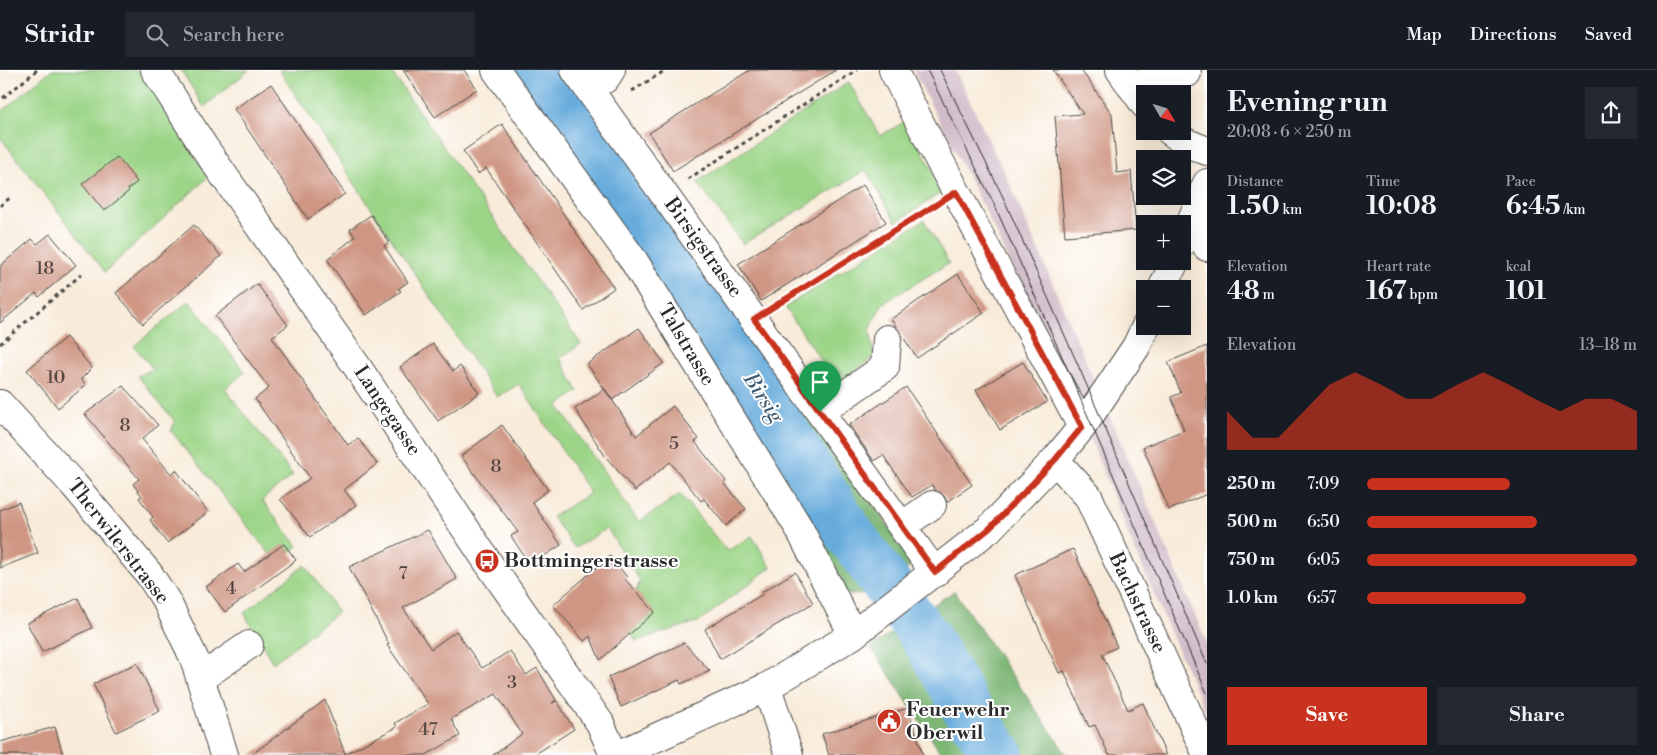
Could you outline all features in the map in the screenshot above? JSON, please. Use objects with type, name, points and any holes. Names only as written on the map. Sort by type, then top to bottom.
[{"type":"street","name":"Langegasse","points":[[155,70],[204,147],[356,365],[487,561],[600,723],[614,755]]},
{"type":"street","name":"Talstrasse","points":[[496,70],[634,260],[799,528],[853,634]]},
{"type":"street","points":[[578,74],[605,78],[610,70]]},
{"type":"street","points":[[893,70],[1082,427]]},
{"type":"street","points":[[1132,87],[1188,73]]},
{"type":"street","name":"Birsigstrasse","points":[[578,74],[935,572]]},
{"type":"street","points":[[1184,140],[1207,151]]},
{"type":"street","points":[[1191,224],[1207,182]]},
{"type":"street","points":[[1194,218],[1207,247]]},
{"type":"street","points":[[618,755],[767,686],[853,634],[989,529],[1055,460],[1082,427],[1136,347],[1142,335]]},
{"type":"street","points":[[820,412],[885,367],[887,339]]},
{"type":"street","name":"Therwilerstrasse","points":[[0,404],[74,485],[149,574],[167,602],[194,658],[224,755]]},
{"type":"street","name":"Bachstrasse","points":[[1055,460],[1088,496],[1207,755]]},
{"type":"street","points":[[902,526],[932,505]]},
{"type":"street","points":[[201,678],[249,645]]},
{"type":"street","points":[[767,686],[789,755]]},
{"type":"path","points":[[3,98],[37,70]]},
{"type":"path","points":[[604,109],[666,70]]},
{"type":"path","points":[[664,194],[857,70]]},
{"type":"path","points":[[754,319],[956,192]]},
{"type":"path","points":[[0,206],[11,197]]},
{"type":"path","points":[[0,344],[83,273]]},
{"type":"shaded area","points":[[913,70],[955,70],[1012,189],[1207,643],[1207,716],[1134,548],[1064,374],[985,210]]},
{"type":"green space","points":[[51,70],[141,70],[208,177],[105,272],[0,137],[0,113]]},
{"type":"green space","points":[[181,70],[249,70],[204,107]]},
{"type":"green space","points":[[279,70],[390,70],[581,344],[560,358],[578,391],[558,406],[639,522],[680,494],[727,551],[752,536],[771,567],[700,621],[636,641],[624,623],[640,581],[607,528],[575,548],[552,517],[590,493],[519,384],[497,397]]},
{"type":"green space","points":[[512,70],[567,70],[914,562],[882,596],[846,594],[752,425],[657,276]]},
{"type":"green space","points":[[849,82],[880,136],[906,121],[944,191],[896,222],[866,170],[743,244],[697,182]]},
{"type":"green space","points":[[924,220],[949,263],[882,304],[870,330],[874,356],[838,385],[785,307]]},
{"type":"green space","points":[[189,301],[245,372],[225,389],[293,475],[262,500],[298,546],[277,563],[171,431],[175,422],[138,376],[153,369],[134,346]]},
{"type":"green space","points":[[305,565],[338,612],[273,663],[244,613]]},
{"type":"green space","points":[[954,591],[1067,755],[942,755],[871,647]]},
{"type":"building","points":[[403,70],[464,70],[477,89],[435,117]]},
{"type":"building","points":[[750,70],[836,70],[673,171],[649,133]]},
{"type":"building","points":[[1053,70],[1081,70],[1112,114],[1117,173],[1131,171],[1136,230],[1065,236],[1055,116],[1083,114]]},
{"type":"building","points":[[271,84],[345,194],[308,219],[234,109]]},
{"type":"building","points":[[502,124],[614,288],[583,310],[486,168],[478,174],[463,151]]},
{"type":"building","points":[[117,157],[137,182],[104,211],[82,184]]},
{"type":"building","points":[[863,185],[886,222],[761,301],[738,264]]},
{"type":"building","points":[[371,215],[389,242],[384,246],[408,282],[398,289],[401,291],[366,315],[327,259],[355,237],[350,229]]},
{"type":"building","points":[[194,225],[221,256],[143,324],[116,293]]},
{"type":"building","points":[[50,234],[76,265],[39,297],[36,293],[0,323],[0,266],[32,239],[37,244]]},
{"type":"building","points":[[958,274],[984,313],[917,358],[891,319]]},
{"type":"building","points":[[257,284],[288,325],[272,337],[348,445],[358,438],[377,464],[344,490],[356,505],[310,537],[280,499],[310,478],[255,399],[269,388],[215,316]]},
{"type":"building","points":[[639,328],[664,363],[612,400],[587,364]]},
{"type":"building","points":[[66,337],[92,368],[81,379],[86,385],[58,408],[27,370]]},
{"type":"building","points":[[433,344],[453,371],[460,366],[479,393],[438,421],[400,367]]},
{"type":"building","points":[[1207,346],[1207,494],[1169,510],[1143,447],[1184,430],[1171,397],[1181,393],[1168,362]]},
{"type":"building","points":[[1023,362],[1047,402],[1000,430],[976,390]]},
{"type":"building","points":[[123,386],[158,425],[142,439],[171,474],[176,470],[208,512],[167,543],[150,520],[153,517],[139,498],[142,496],[133,484],[139,479],[85,414]]},
{"type":"building","points":[[906,387],[972,485],[947,502],[944,496],[935,490],[932,485],[912,497],[883,455],[874,461],[849,425]]},
{"type":"building","points":[[605,389],[636,436],[673,406],[699,439],[695,442],[726,481],[724,483],[746,509],[726,526],[704,499],[701,501],[670,462],[635,491],[605,456],[575,409]]},
{"type":"building","points":[[502,425],[548,490],[532,502],[561,545],[530,565],[511,536],[518,532],[461,456]]},
{"type":"building","points":[[19,502],[38,553],[0,568],[0,510]]},
{"type":"building","points":[[428,530],[457,579],[403,608],[431,649],[456,631],[482,668],[510,651],[526,675],[537,668],[556,700],[552,703],[557,701],[574,729],[534,755],[493,755],[522,734],[496,694],[451,719],[460,736],[426,755],[251,755],[325,700],[345,754],[397,727],[395,723],[428,704],[387,645],[389,644],[349,567]]},
{"type":"building","points":[[284,544],[296,560],[225,612],[206,587],[238,564],[244,572]]},
{"type":"building","points":[[1073,549],[1117,647],[1102,654],[1128,710],[1143,703],[1166,755],[1109,755],[1095,725],[1089,727],[1064,671],[1059,673],[1015,575]]},
{"type":"building","points":[[610,556],[627,577],[625,579],[655,612],[600,660],[590,636],[584,641],[553,605]]},
{"type":"building","points":[[795,572],[813,603],[720,659],[705,629]]},
{"type":"building","points":[[78,598],[92,628],[42,652],[27,623]]},
{"type":"building","points":[[684,643],[710,671],[681,684],[679,680],[621,707],[608,677]]},
{"type":"building","points":[[137,663],[160,711],[116,732],[93,684]]},
{"type":"building","name":"Feuerwehr Oberwil","points":[[908,708],[923,755],[829,755],[822,734]]},
{"type":"building","points":[[55,727],[63,755],[0,755],[0,742]]},
{"type":"waterway","name":"Birsig","points":[[539,70],[755,385],[848,532],[926,638],[968,711],[999,755]]},
{"type":"tram line","points":[[927,70],[993,202],[1068,370],[1207,693]]},
{"type":"tram line","points":[[940,70],[1003,197],[1207,664]]},
{"type":"place","name":"Bottmingerstrasse","points":[[487,561]]},
{"type":"place","name":"Feuerwehr Oberwil","points":[[889,721]]},
{"type":"route","points":[[956,192],[1082,427],[1055,460],[989,529],[935,572],[820,412],[754,319],[956,192]]}]
